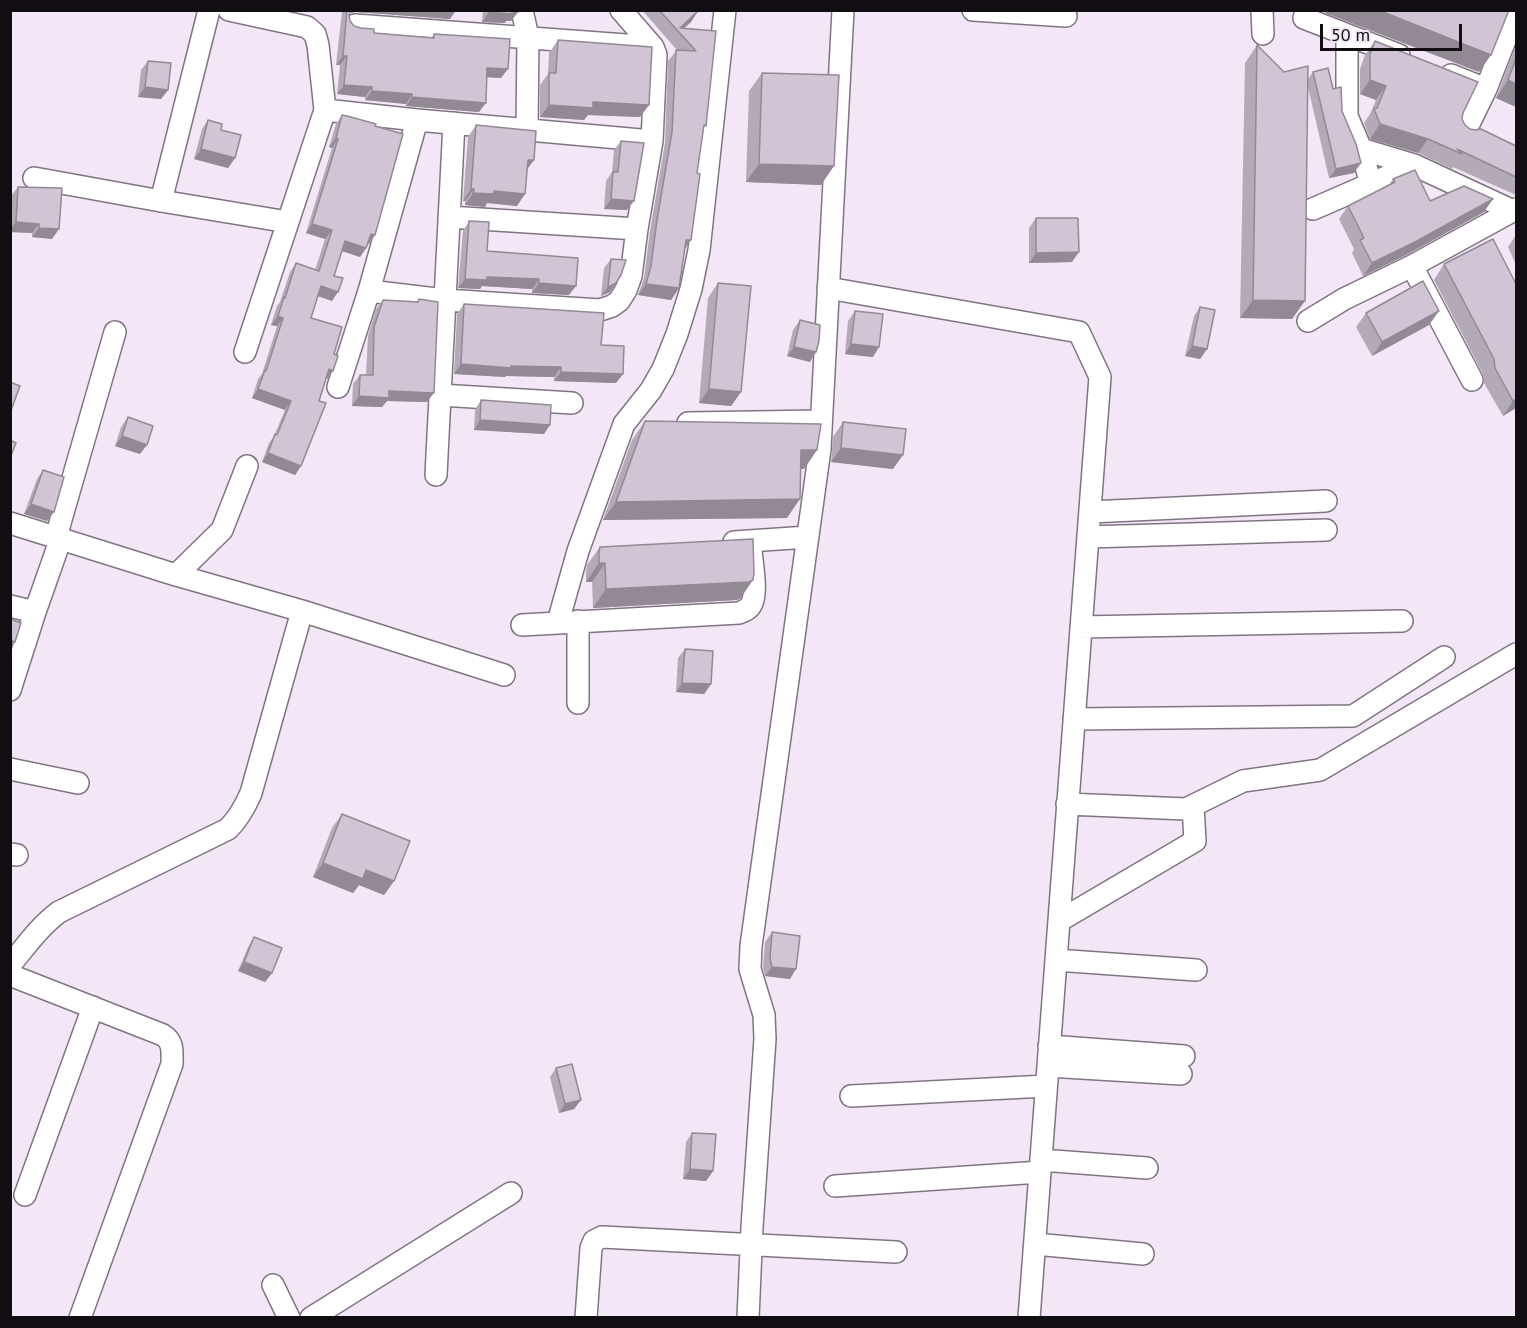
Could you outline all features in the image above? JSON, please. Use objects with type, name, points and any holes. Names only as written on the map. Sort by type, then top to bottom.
[{"type":"street","points":[[161,201],[209,10]]},
{"type":"street","points":[[229,10],[307,27],[315,34],[325,110],[245,352]]},
{"type":"street","points":[[522,10],[528,37],[527,129]]},
{"type":"street","points":[[369,291],[445,300],[600,310],[619,301],[631,276],[652,141],[656,55],[653,47],[621,10]]},
{"type":"street","points":[[578,703],[568,622],[578,551],[624,424],[651,390],[663,369],[691,289],[699,250],[725,10]]},
{"type":"street","points":[[748,1317],[765,1039],[764,1015],[750,969],[751,946],[819,449],[843,10]]},
{"type":"street","points":[[973,10],[1066,16]]},
{"type":"street","points":[[1262,10],[1263,34]]},
{"type":"street","points":[[1307,10],[1304,18],[1486,89]]},
{"type":"street","points":[[1465,132],[1486,89],[1516,12]]},
{"type":"street","points":[[356,25],[653,47]]},
{"type":"street","points":[[1347,35],[1347,116],[1361,149],[1371,184]]},
{"type":"street","points":[[325,110],[652,141]]},
{"type":"street","points":[[338,387],[369,291],[417,120]]},
{"type":"street","points":[[436,475],[454,123]]},
{"type":"street","points":[[1308,321],[1344,299],[1412,266],[1488,237],[1515,210],[1414,165],[1361,149]]},
{"type":"street","points":[[1313,209],[1414,165]]},
{"type":"street","points":[[34,178],[288,222]]},
{"type":"street","points":[[450,217],[637,229]]},
{"type":"street","points":[[1412,266],[1472,380]]},
{"type":"street","points":[[828,288],[1079,332],[1100,377],[1029,1317]]},
{"type":"street","points":[[10,690],[58,538],[115,332]]},
{"type":"street","points":[[440,395],[572,403]]},
{"type":"street","points":[[671,423],[821,421]]},
{"type":"street","points":[[624,424],[647,423]]},
{"type":"street","points":[[176,575],[222,530],[247,466]]},
{"type":"street","points":[[1090,512],[1326,501]]},
{"type":"street","points":[[10,523],[504,675]]},
{"type":"street","points":[[1088,537],[1326,530]]},
{"type":"street","points":[[716,543],[808,537]]},
{"type":"street","points":[[522,625],[739,613],[747,610],[754,594],[751,541]]},
{"type":"street","points":[[578,551],[601,550]]},
{"type":"street","points":[[10,606],[35,612]]},
{"type":"street","points":[[10,965],[49,920],[59,912],[228,829],[237,820],[251,793],[302,611]]},
{"type":"street","points":[[1081,627],[1402,621]]},
{"type":"street","points":[[1068,804],[1186,809],[1243,781],[1320,770],[1516,654]]},
{"type":"street","points":[[1074,719],[1353,716],[1444,657]]},
{"type":"street","points":[[10,769],[78,783]]},
{"type":"street","points":[[1059,921],[1195,842],[1193,806]]},
{"type":"street","points":[[1056,960],[1196,970]]},
{"type":"street","points":[[10,975],[163,1035],[170,1039],[173,1049],[171,1064],[81,1317]]},
{"type":"street","points":[[25,1196],[93,1007]]},
{"type":"street","points":[[851,1096],[1048,1066],[1182,1065]]},
{"type":"street","points":[[835,1186],[1040,1166],[1147,1168]]},
{"type":"street","points":[[310,1317],[511,1193]]},
{"type":"street","points":[[586,1317],[591,1248],[597,1239],[607,1236],[896,1252]]},
{"type":"street","points":[[1035,1244],[1143,1254]]},
{"type":"street","points":[[273,1285],[289,1317]]},
{"type":"building","points":[[347,10],[351,10],[350,21],[354,26],[374,29],[374,33],[434,38],[434,34],[510,39],[508,69],[487,68],[486,103],[412,97],[412,94],[372,91],[372,87],[344,85],[347,56],[343,56]]},
{"type":"building","points":[[489,10],[518,10],[518,12],[512,12],[512,14],[489,12]]},
{"type":"building","points":[[659,10],[698,10],[680,28],[716,31],[706,126],[704,125],[697,173],[700,174],[691,240],[686,240],[679,288],[646,284],[651,266],[672,132],[676,50],[696,51]]},
{"type":"building","points":[[1378,10],[1509,10],[1491,55]]},
{"type":"building","points":[[558,40],[652,47],[649,105],[593,102],[593,108],[549,105],[549,73],[556,73]]},
{"type":"building","points":[[1375,41],[1478,82],[1462,119],[1470,129],[1481,129],[1516,146],[1516,177],[1457,149],[1462,154],[1428,139],[1380,124],[1374,109],[1377,108],[1386,86],[1370,80],[1370,54]]},
{"type":"building","points":[[1257,45],[1284,72],[1308,66],[1305,301],[1253,300]]},
{"type":"building","points":[[1516,59],[1516,84],[1508,80]]},
{"type":"building","points":[[148,61],[171,63],[168,90],[145,87]]},
{"type":"building","points":[[1328,68],[1333,89],[1341,87],[1342,111],[1356,144],[1361,163],[1336,169],[1313,72]]},
{"type":"building","points":[[762,73],[839,75],[834,166],[759,164]]},
{"type":"building","points":[[342,115],[403,134],[375,235],[371,234],[366,248],[345,241],[334,276],[343,278],[338,292],[321,286],[311,318],[342,327],[334,354],[338,356],[333,371],[329,369],[319,401],[326,403],[301,466],[268,453],[291,401],[258,389],[283,318],[278,316],[296,263],[319,271],[332,230],[312,224],[338,139],[336,138]]},
{"type":"building","points":[[208,120],[222,124],[221,130],[241,135],[235,158],[201,149]]},
{"type":"building","points":[[476,125],[536,131],[534,160],[528,160],[525,194],[494,191],[493,194],[473,193],[474,189],[471,189]]},
{"type":"building","points":[[621,141],[644,143],[634,201],[611,199],[613,172],[618,172]]},
{"type":"building","points":[[1415,170],[1430,201],[1464,186],[1493,199],[1372,263],[1360,240],[1364,238],[1348,206],[1395,182],[1393,179]]},
{"type":"building","points":[[18,187],[62,188],[59,229],[39,228],[39,224],[16,222]]},
{"type":"building","points":[[1036,218],[1078,218],[1079,252],[1036,253]]},
{"type":"building","points":[[469,221],[489,222],[487,251],[578,258],[576,286],[539,283],[539,279],[487,277],[487,280],[465,279]]},
{"type":"building","points":[[1493,239],[1516,284],[1516,399],[1513,401],[1495,368],[1494,359],[1444,264]]},
{"type":"building","points":[[611,259],[626,260],[616,283],[608,287]]},
{"type":"building","points":[[1423,281],[1439,311],[1382,342],[1366,313]]},
{"type":"building","points":[[718,283],[751,286],[741,392],[709,389]]},
{"type":"building","points":[[419,299],[438,302],[434,393],[389,391],[389,398],[359,396],[360,375],[373,375],[374,327],[383,300],[418,302]]},
{"type":"building","points":[[464,304],[604,313],[601,345],[624,346],[623,374],[561,372],[561,367],[511,366],[511,368],[461,364]]},
{"type":"building","points":[[1200,307],[1215,310],[1207,349],[1192,346]]},
{"type":"building","points":[[855,311],[883,314],[879,347],[851,344]]},
{"type":"building","points":[[800,320],[820,325],[816,352],[794,347]]},
{"type":"building","points":[[10,382],[20,386],[10,413]]},
{"type":"building","points":[[481,400],[551,405],[550,425],[480,420]]},
{"type":"building","points":[[128,417],[153,426],[147,445],[122,436]]},
{"type":"building","points":[[645,421],[821,424],[817,450],[801,450],[800,499],[616,502]]},
{"type":"building","points":[[843,422],[906,429],[903,455],[841,448]]},
{"type":"building","points":[[10,440],[16,443],[10,458]]},
{"type":"building","points":[[43,470],[64,477],[54,512],[31,504]]},
{"type":"building","points":[[753,539],[754,573],[753,580],[749,582],[606,589],[605,563],[599,563],[600,547]]},
{"type":"building","points":[[10,619],[21,623],[15,642],[10,640]]},
{"type":"building","points":[[685,649],[713,651],[711,684],[682,683]]},
{"type":"building","points":[[342,814],[410,841],[394,881],[366,870],[363,879],[323,863]]},
{"type":"building","points":[[772,932],[800,936],[796,969],[772,967],[770,958]]},
{"type":"building","points":[[254,937],[282,948],[272,973],[244,962]]},
{"type":"building","points":[[572,1064],[581,1100],[565,1104],[556,1068]]},
{"type":"building","points":[[692,1133],[716,1134],[713,1171],[690,1169]]}]
